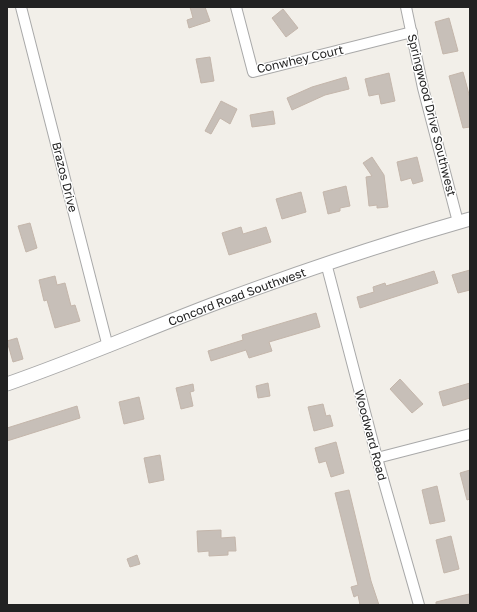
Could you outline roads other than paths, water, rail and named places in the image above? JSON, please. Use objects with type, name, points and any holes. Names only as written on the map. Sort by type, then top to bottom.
[{"type":"street","name":"Brazos Drive","points":[[21,7],[108,347]]},
{"type":"street","name":"Conwhey Court","points":[[236,7],[253,72],[412,32]]},
{"type":"street","name":"Springwood Drive Southwest","points":[[406,7],[423,88],[464,221]]},
{"type":"street","name":"Concord Road Southwest","points":[[7,384],[108,347],[211,306],[326,263],[464,221]]},
{"type":"street","name":"Woodward Road","points":[[326,263],[377,458],[419,605]]},
{"type":"street","points":[[377,458],[470,434]]}]
